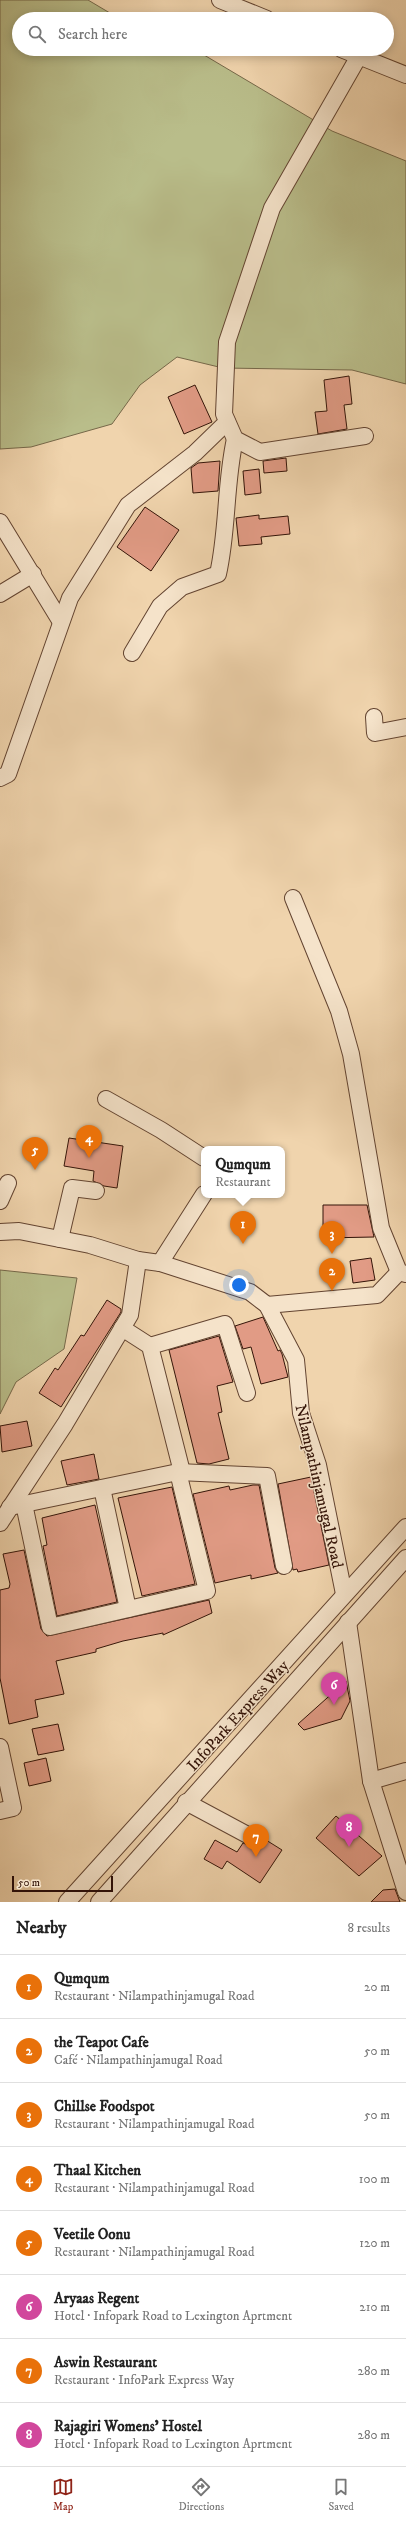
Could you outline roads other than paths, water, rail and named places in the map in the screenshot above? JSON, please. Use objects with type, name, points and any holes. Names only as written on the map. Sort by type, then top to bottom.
[{"type":"street","points":[[220,0],[250,12]]},
{"type":"street","points":[[365,436],[260,452],[235,439],[224,414],[227,342],[272,208],[359,56],[406,74]]},
{"type":"street","points":[[0,778],[8,774],[70,598],[128,505],[195,453],[227,422]]},
{"type":"street","points":[[132,653],[160,606],[182,587],[218,574],[224,549],[230,461],[235,439]]},
{"type":"street","points":[[0,522],[61,622]]},
{"type":"street","points":[[0,594],[33,574]]},
{"type":"street","points":[[374,717],[375,733],[406,728]]},
{"type":"street","points":[[267,1305],[376,1295],[402,1273],[381,1228],[351,1054],[339,1011],[293,898]]},
{"type":"street","points":[[106,1099],[161,1130],[201,1156]]},
{"type":"street","points":[[0,1201],[8,1183]]},
{"type":"street","points":[[60,1239],[72,1188],[96,1191]]},
{"type":"street","points":[[160,1263],[201,1198]]},
{"type":"street","name":"Nilampathinjamugal Road","points":[[0,1232],[19,1231],[90,1245],[138,1260],[160,1263],[250,1292],[267,1305],[296,1360],[301,1413],[318,1465],[344,1594]]},
{"type":"street","points":[[0,1523],[17,1506],[130,1316],[138,1260]]},
{"type":"street","points":[[150,1346],[225,1324],[247,1393]]},
{"type":"street","points":[[17,1506],[50,1627],[207,1591],[150,1346],[122,1328]]},
{"type":"street","points":[[17,1506],[180,1472],[267,1476],[284,1566]]},
{"type":"street","points":[[102,1488],[128,1609]]},
{"type":"street","name":"InfoPark Express Way","points":[[67,1902],[406,1527]]},
{"type":"street","name":"InfoPark Express Way","points":[[99,1902],[186,1802],[406,1558]]},
{"type":"street","points":[[348,1622],[371,1781],[406,1892]]},
{"type":"street","points":[[0,1747],[13,1808],[0,1811]]},
{"type":"street","points":[[371,1781],[406,1771]]},
{"type":"street","points":[[186,1802],[257,1840]]},
{"type":"place","name":"Thaal Kitchen","points":[[89,1158]]},
{"type":"place","name":"Veetile Oonu","points":[[35,1170]]},
{"type":"place","name":"Qumqum","points":[[243,1244]]},
{"type":"place","name":"Chillse Foodspot","points":[[332,1254]]},
{"type":"place","name":"the Teapot Cafe","points":[[332,1291]]},
{"type":"place","name":"Aryaas Regent","points":[[334,1705]]},
{"type":"place","name":"Rajagiri Womens' Hostel","points":[[349,1847]]},
{"type":"place","name":"Aswin Restaurant","points":[[256,1857]]}]
